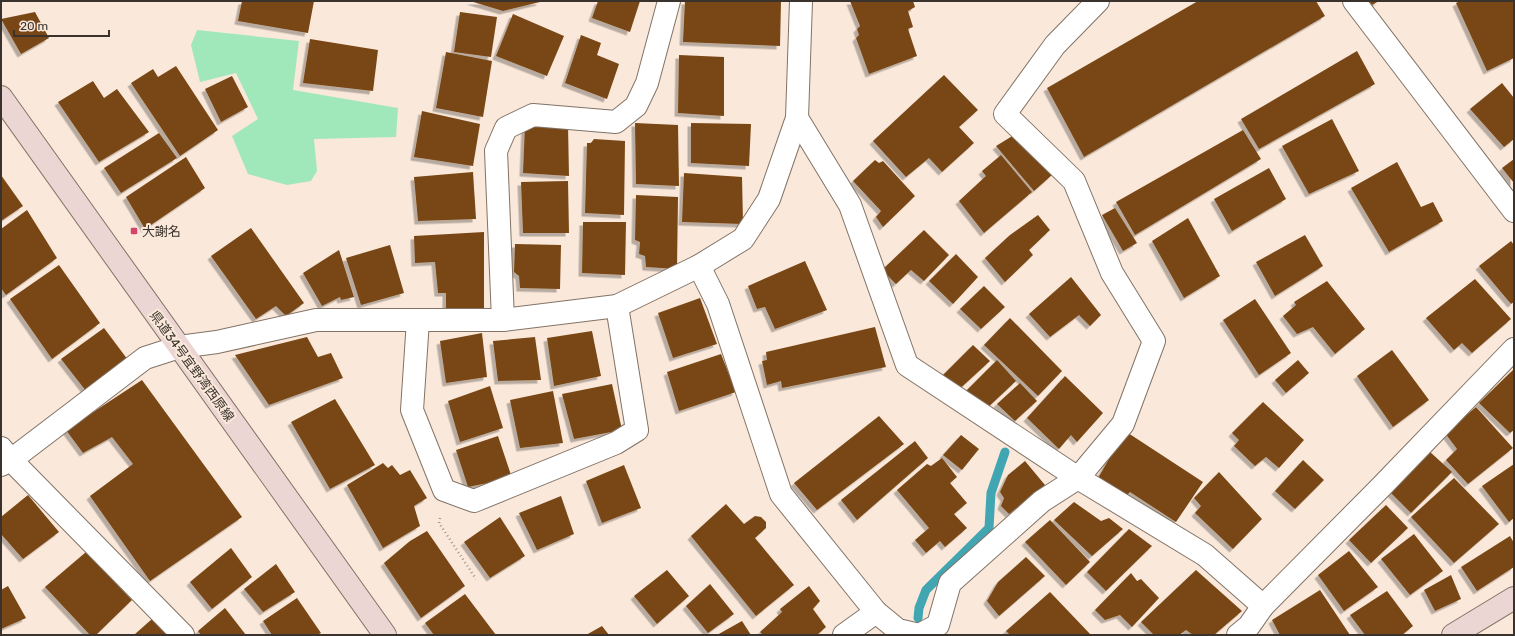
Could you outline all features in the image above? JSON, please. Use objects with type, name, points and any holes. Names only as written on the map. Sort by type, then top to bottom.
[{"type":"main road","name":"県道34号宜野湾西原線","points":[[1,97],[385,635]]},
{"type":"main road","points":[[1452,635],[1514,598]]},
{"type":"street","points":[[503,320],[496,151],[506,128],[533,115],[616,122],[636,106],[647,83],[669,1]]},
{"type":"street","points":[[183,635],[4,458],[145,358],[179,347],[217,342],[316,320],[503,320],[617,306],[699,266],[743,239],[769,199],[797,118],[801,1]]},
{"type":"street","points":[[699,266],[718,304],[781,494],[876,612],[898,630],[919,635],[938,625],[950,583],[1042,502],[1078,478],[1123,424],[1154,341],[1112,273],[1074,180],[1005,114],[1055,45],[1098,1]]},
{"type":"street","points":[[1354,1],[1514,211]]},
{"type":"street","points":[[797,118],[850,205],[907,365],[1078,478],[1205,555],[1263,606]]},
{"type":"street","points":[[418,320],[412,410],[444,490],[474,501],[616,444],[637,430],[617,306]]},
{"type":"street","points":[[1238,635],[1249,626],[1263,606],[1382,486],[1514,349]]},
{"type":"street","points":[[844,635],[876,612]]},
{"type":"path","points":[[444,490],[439,523],[476,579]]},
{"type":"green space","points":[[197,30],[299,41],[293,90],[398,108],[396,137],[314,139],[317,171],[311,181],[287,185],[248,174],[232,136],[258,119],[236,73],[200,82],[191,45]]},
{"type":"building","points":[[242,1],[314,1],[308,33],[238,21]]},
{"type":"building","points":[[470,1],[540,1],[540,2],[503,11]]},
{"type":"building","points":[[598,1],[640,1],[630,32],[592,18]]},
{"type":"building","points":[[685,1],[781,1],[780,46],[683,42]]},
{"type":"building","points":[[850,1],[913,1],[915,7],[908,11],[913,27],[908,29],[917,56],[869,74],[856,38],[859,35],[857,29],[860,26]]},
{"type":"building","points":[[1198,1],[1316,1],[1325,16],[1084,157],[1047,88]]},
{"type":"building","points":[[1369,1],[1379,1],[1372,5]]},
{"type":"building","points":[[1460,1],[1514,1],[1514,58],[1487,71],[1456,3]]},
{"type":"building","points":[[35,12],[49,38],[21,54],[1,19]]},
{"type":"building","points":[[460,12],[497,17],[491,57],[454,52]]},
{"type":"building","points":[[513,14],[564,36],[547,76],[496,56]]},
{"type":"building","points":[[581,35],[601,43],[597,55],[619,64],[607,99],[565,83]]},
{"type":"building","points":[[310,39],[378,50],[373,91],[303,83]]},
{"type":"building","points":[[1357,51],[1375,84],[1259,149],[1241,119]]},
{"type":"building","points":[[446,52],[492,61],[483,117],[436,108]]},
{"type":"building","points":[[679,55],[724,57],[724,116],[678,113]]},
{"type":"building","points":[[176,66],[218,130],[180,156],[131,83],[153,69],[158,77]]},
{"type":"building","points":[[944,75],[978,110],[959,127],[974,143],[942,172],[929,158],[906,177],[873,141]]},
{"type":"building","points":[[232,76],[248,107],[221,122],[205,89]]},
{"type":"building","points":[[93,81],[104,98],[117,89],[149,132],[99,162],[58,102]]},
{"type":"building","points":[[1502,83],[1514,98],[1514,139],[1504,147],[1470,109]]},
{"type":"building","points":[[422,111],[480,124],[473,166],[414,157]]},
{"type":"building","points":[[1332,119],[1359,171],[1309,194],[1282,146]]},
{"type":"building","points":[[635,123],[678,125],[679,186],[636,184]]},
{"type":"building","points":[[691,123],[751,124],[749,166],[691,163]]},
{"type":"building","points":[[525,125],[568,125],[569,176],[523,173]]},
{"type":"building","points":[[1243,130],[1261,159],[1135,235],[1116,202]]},
{"type":"building","points":[[159,133],[177,158],[121,193],[104,168]]},
{"type":"building","points":[[1014,135],[1052,175],[1034,191],[996,146]]},
{"type":"building","points":[[594,139],[625,141],[624,215],[585,213],[587,143],[591,143]]},
{"type":"building","points":[[1001,155],[1032,192],[984,233],[959,201],[986,176],[982,171]]},
{"type":"building","points":[[186,157],[205,188],[145,229],[126,197]]},
{"type":"building","points":[[1514,159],[1514,183],[1502,168]]},
{"type":"building","points":[[875,160],[879,163],[883,161],[915,196],[883,227],[876,217],[881,211],[853,181]]},
{"type":"building","points":[[1397,162],[1421,207],[1433,202],[1443,221],[1389,252],[1351,188]]},
{"type":"building","points":[[1269,168],[1286,199],[1232,231],[1214,199]]},
{"type":"building","points":[[473,172],[476,219],[418,221],[414,177]]},
{"type":"building","points":[[684,173],[742,177],[743,224],[682,222]]},
{"type":"building","points":[[1,175],[23,206],[1,221]]},
{"type":"building","points":[[568,181],[569,233],[523,233],[521,182]]},
{"type":"building","points":[[636,195],[678,197],[677,269],[646,267],[645,256],[639,254],[640,242],[635,240]]},
{"type":"building","points":[[1115,208],[1137,243],[1123,251],[1102,215]]},
{"type":"building","points":[[27,210],[57,258],[6,295],[1,288],[1,229]]},
{"type":"building","points":[[1038,215],[1050,230],[1029,250],[1033,255],[1005,282],[985,258],[1010,235]]},
{"type":"building","points":[[1188,218],[1220,276],[1184,298],[1152,241]]},
{"type":"building","points":[[583,222],[626,222],[625,275],[582,273]]},
{"type":"building","points":[[251,228],[304,303],[286,316],[276,306],[256,319],[211,256]]},
{"type":"building","points":[[924,230],[949,255],[924,281],[911,270],[896,284],[882,270]]},
{"type":"building","points":[[484,232],[484,309],[446,313],[446,293],[438,293],[435,262],[415,263],[414,236]]},
{"type":"building","points":[[1305,235],[1323,266],[1275,296],[1256,262]]},
{"type":"building","points":[[1511,241],[1514,245],[1514,302],[1511,304],[1479,266]]},
{"type":"building","points":[[515,244],[561,245],[560,289],[520,288],[519,276],[514,272]]},
{"type":"building","points":[[390,245],[404,293],[361,305],[346,258]]},
{"type":"building","points":[[339,250],[354,297],[341,300],[340,297],[322,306],[303,273]]},
{"type":"building","points":[[956,254],[978,277],[953,304],[929,281]]},
{"type":"building","points":[[805,261],[827,310],[775,329],[765,307],[757,309],[748,286]]},
{"type":"building","points":[[59,265],[100,323],[52,359],[10,299]]},
{"type":"building","points":[[1071,277],[1101,315],[1090,326],[1079,315],[1050,337],[1029,314]]},
{"type":"building","points":[[1475,279],[1511,319],[1472,353],[1462,343],[1454,350],[1426,318]]},
{"type":"building","points":[[1327,281],[1365,329],[1335,354],[1313,327],[1297,334],[1283,316],[1296,305],[1294,302]]},
{"type":"building","points":[[984,286],[1005,307],[981,329],[960,309]]},
{"type":"building","points":[[700,298],[717,344],[673,358],[658,313]]},
{"type":"building","points":[[1255,299],[1291,353],[1259,375],[1223,320]]},
{"type":"building","points":[[1010,318],[1062,371],[1038,396],[984,345]]},
{"type":"building","points":[[875,327],[886,367],[782,388],[781,381],[767,385],[762,361],[767,360],[766,352]]},
{"type":"building","points":[[104,328],[128,360],[86,391],[61,359]]},
{"type":"building","points":[[592,331],[601,376],[554,386],[547,338]]},
{"type":"building","points":[[482,333],[487,377],[446,383],[440,341]]},
{"type":"building","points":[[307,337],[318,357],[331,353],[343,378],[269,405],[235,355]]},
{"type":"building","points":[[535,337],[541,380],[498,381],[493,341]]},
{"type":"building","points":[[973,345],[990,361],[954,394],[939,379]]},
{"type":"building","points":[[1392,350],[1429,400],[1393,427],[1357,376]]},
{"type":"building","points":[[721,354],[736,392],[679,411],[667,372]]},
{"type":"building","points":[[997,360],[1016,381],[983,412],[963,394]]},
{"type":"building","points":[[1298,360],[1309,373],[1286,393],[1275,380]]},
{"type":"building","points":[[1514,369],[1514,430],[1510,433],[1479,403]]},
{"type":"building","points":[[1065,376],[1103,413],[1077,442],[1071,435],[1059,449],[1027,418]]},
{"type":"building","points":[[142,380],[242,517],[150,581],[90,496],[133,464],[112,437],[83,453],[66,430]]},
{"type":"building","points":[[1020,383],[1037,401],[1015,421],[997,404]]},
{"type":"building","points":[[612,384],[622,430],[574,439],[562,394]]},
{"type":"building","points":[[490,386],[503,428],[460,442],[448,401]]},
{"type":"building","points":[[553,391],[563,443],[520,448],[510,400]]},
{"type":"building","points":[[335,399],[375,465],[330,489],[291,422]]},
{"type":"building","points":[[1263,402],[1304,440],[1279,468],[1266,457],[1255,466],[1234,446],[1239,440],[1232,433]]},
{"type":"building","points":[[1476,407],[1513,448],[1468,484],[1446,460],[1457,449],[1445,433]]},
{"type":"building","points":[[879,416],[904,444],[817,510],[794,483]]},
{"type":"building","points":[[1125,431],[1203,482],[1176,522],[1130,492],[1123,499],[1097,480]]},
{"type":"building","points":[[961,435],[979,449],[962,470],[943,455]]},
{"type":"building","points":[[498,436],[512,478],[468,487],[456,450]]},
{"type":"building","points":[[915,441],[928,458],[857,520],[841,500]]},
{"type":"building","points":[[1429,451],[1452,472],[1411,513],[1390,492]]},
{"type":"building","points":[[942,458],[957,477],[950,483],[967,503],[954,514],[967,528],[945,547],[940,541],[926,553],[915,540],[929,528],[897,490],[927,464],[931,466]]},
{"type":"building","points":[[1303,460],[1324,480],[1295,509],[1275,491]]},
{"type":"building","points":[[1025,461],[1045,485],[1009,514],[1001,506],[1004,498],[1000,492],[1008,475]]},
{"type":"building","points":[[383,463],[388,468],[392,465],[400,475],[410,470],[427,498],[414,506],[420,526],[383,548],[347,485]]},
{"type":"building","points":[[1514,464],[1514,518],[1509,522],[1482,486]]},
{"type":"building","points":[[624,465],[641,508],[602,523],[586,481]]},
{"type":"building","points":[[1219,472],[1262,519],[1233,549],[1195,513],[1201,506],[1194,498]]},
{"type":"building","points":[[1454,478],[1499,524],[1454,563],[1411,517]]},
{"type":"building","points":[[28,495],[59,532],[23,559],[1,534],[1,517]]},
{"type":"building","points":[[561,496],[574,534],[537,550],[519,513]]},
{"type":"building","points":[[1074,502],[1101,521],[1109,518],[1123,529],[1092,556],[1054,520]]},
{"type":"building","points":[[726,504],[744,524],[755,516],[761,517],[766,522],[766,528],[755,538],[794,585],[756,616],[691,536]]},
{"type":"building","points":[[1386,505],[1408,528],[1371,563],[1349,540]]},
{"type":"building","points":[[500,517],[525,556],[490,578],[464,542]]},
{"type":"building","points":[[1050,520],[1090,562],[1066,585],[1025,542]]},
{"type":"building","points":[[1129,529],[1152,546],[1106,591],[1087,572]]},
{"type":"building","points":[[427,531],[465,586],[421,618],[384,563],[410,541]]},
{"type":"building","points":[[1414,534],[1443,571],[1410,595],[1381,559]]},
{"type":"building","points":[[1510,536],[1514,543],[1514,567],[1477,591],[1461,567]]},
{"type":"building","points":[[231,548],[252,577],[212,609],[190,582]]},
{"type":"building","points":[[1349,551],[1378,587],[1344,611],[1318,575]]},
{"type":"building","points":[[86,552],[132,600],[96,635],[90,635],[45,587]]},
{"type":"building","points":[[1026,557],[1045,576],[999,616],[987,601],[998,582]]},
{"type":"building","points":[[276,564],[295,592],[263,612],[244,589]]},
{"type":"building","points":[[667,570],[689,596],[657,624],[634,596]]},
{"type":"building","points":[[1196,570],[1242,611],[1214,635],[1193,635],[1186,630],[1179,635],[1154,635],[1141,622]]},
{"type":"building","points":[[1131,573],[1137,581],[1141,579],[1159,598],[1132,627],[1120,615],[1105,620],[1095,610]]},
{"type":"building","points":[[1451,575],[1461,599],[1435,611],[1424,590]]},
{"type":"building","points":[[710,584],[734,614],[708,633],[686,606]]},
{"type":"building","points":[[8,586],[26,618],[1,629],[1,590]]},
{"type":"building","points":[[809,586],[820,601],[813,609],[826,627],[817,635],[763,635],[760,632],[782,612],[780,609]]},
{"type":"building","points":[[1320,590],[1350,635],[1280,635],[1272,620]]},
{"type":"building","points":[[1387,591],[1413,626],[1402,635],[1365,635],[1350,615]]},
{"type":"building","points":[[1050,592],[1091,635],[1010,635],[1006,631]]},
{"type":"building","points":[[465,594],[496,635],[434,635],[425,623]]},
{"type":"building","points":[[297,598],[321,633],[317,635],[272,635],[263,621]]},
{"type":"building","points":[[225,608],[246,635],[201,635],[198,631]]},
{"type":"building","points":[[152,619],[167,635],[134,635]]},
{"type":"building","points":[[742,621],[751,635],[717,635]]},
{"type":"building","points":[[602,626],[609,635],[586,635]]},
{"type":"waterway","points":[[918,618],[919,608],[926,590],[989,528],[991,493],[1005,452]]},
{"type":"place","name":"大謝名","points":[[134,231]]}]
